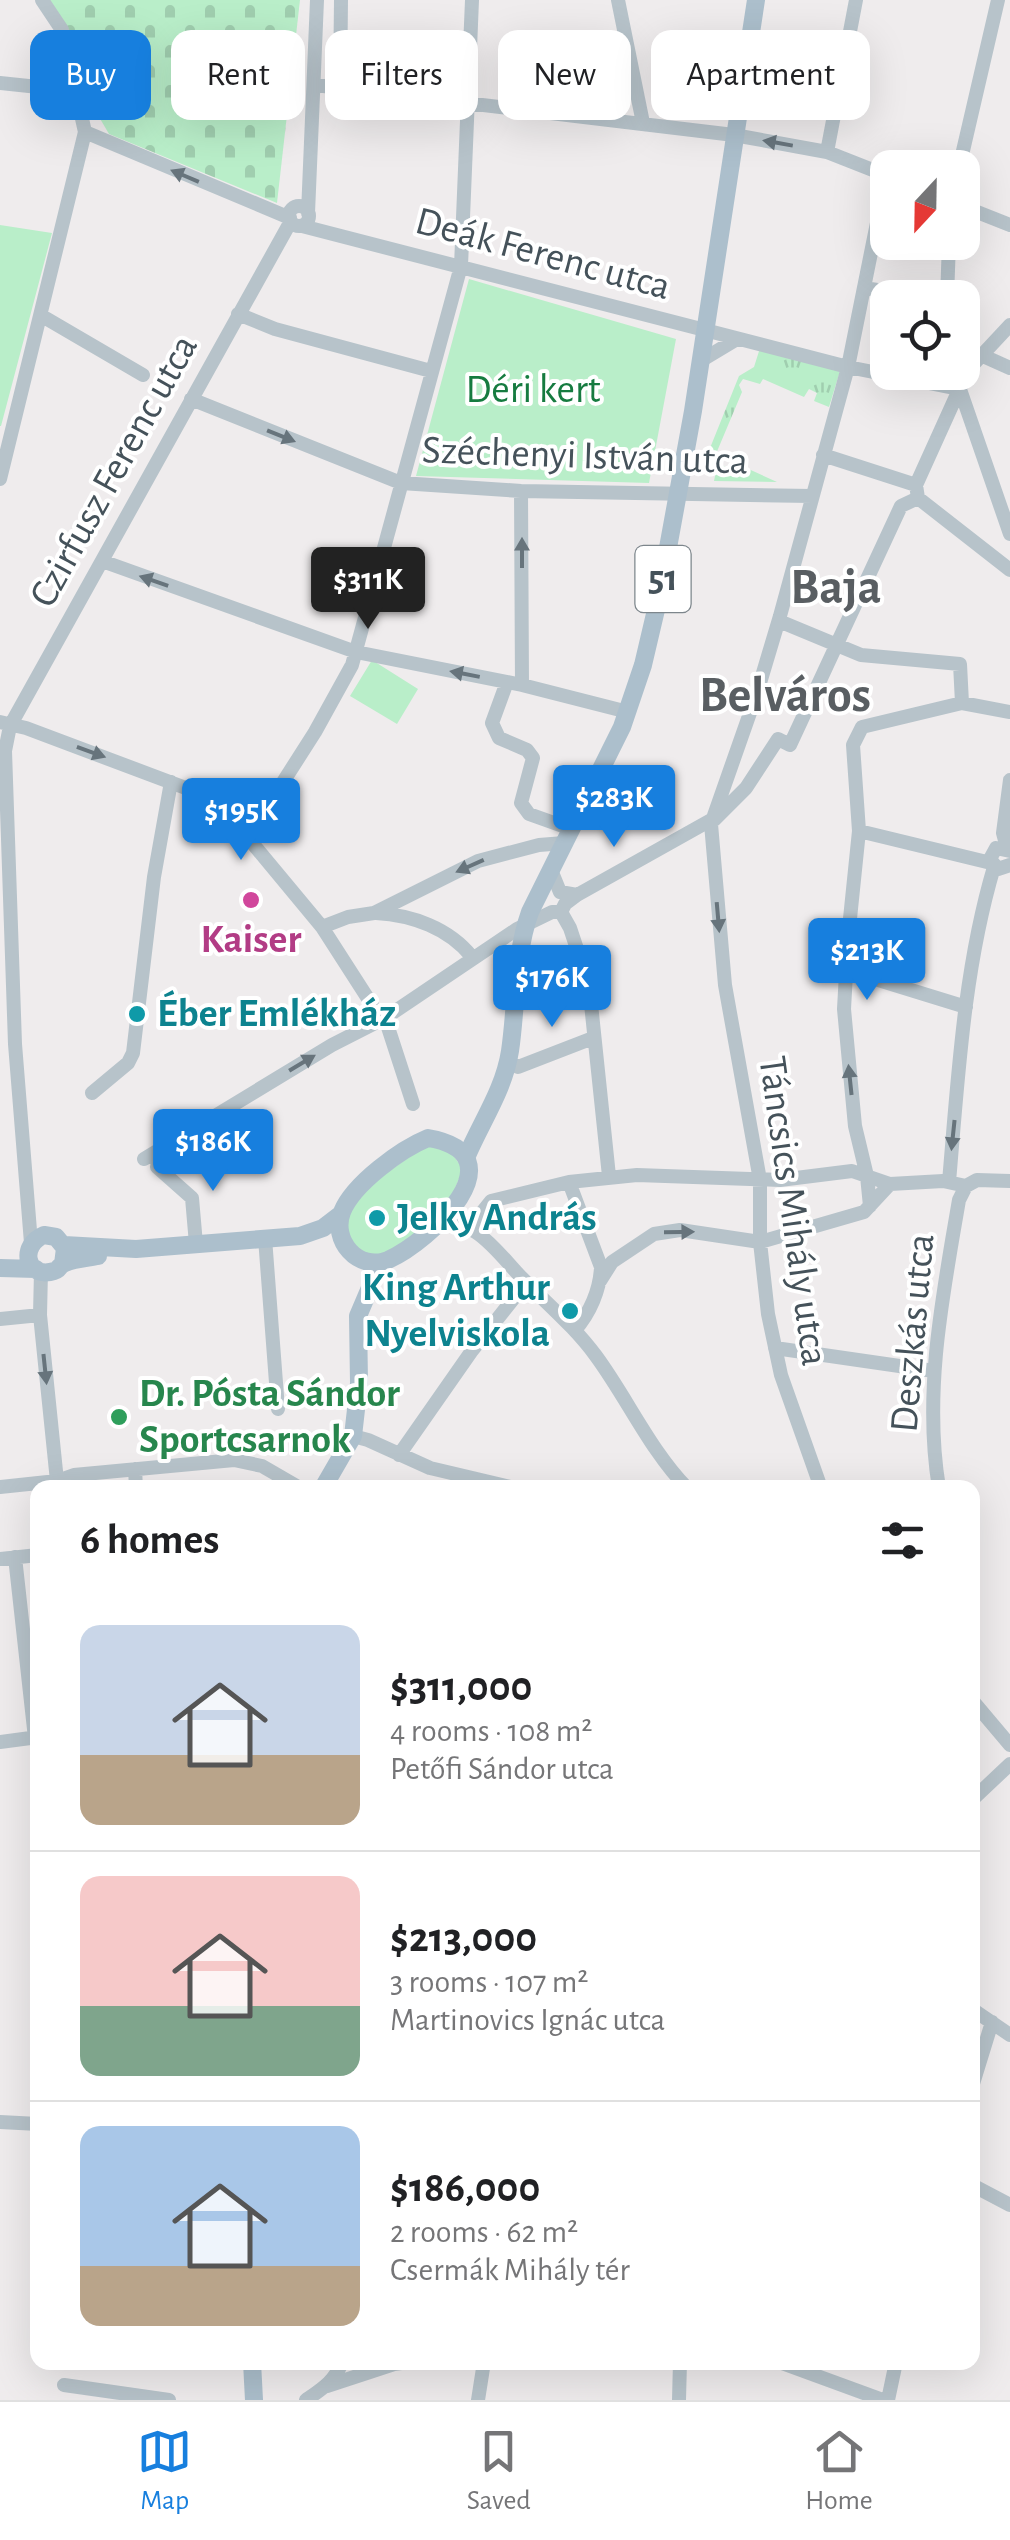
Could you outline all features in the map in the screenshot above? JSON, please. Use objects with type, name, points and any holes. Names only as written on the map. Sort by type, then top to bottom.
[{"type":"main road","name":"51","points":[[461,1196],[470,1167],[466,1158],[500,1088],[508,1062],[526,924],[628,712],[660,597],[702,360],[756,0]]},
{"type":"main road","points":[[450,1143],[479,1127]]},
{"type":"main road","points":[[308,1235],[340,1214],[370,1178],[400,1152],[428,1138],[450,1143],[466,1158]]},
{"type":"main road","points":[[356,1258],[381,1262],[406,1250],[436,1226],[461,1196]]},
{"type":"main road","points":[[340,1214],[342,1243]]},
{"type":"main road","points":[[0,1258],[30,1246],[44,1235],[61,1249],[136,1249],[308,1235],[342,1243],[356,1258],[363,1298]]},
{"type":"main road","points":[[30,1246],[30,1262],[38,1270]]},
{"type":"main road","points":[[0,1268],[53,1272],[61,1249]]},
{"type":"main road","points":[[327,1480],[352,1436],[359,1383],[358,1316],[381,1262]]},
{"type":"main road","points":[[252,2370],[254,2400]]},
{"type":"street","points":[[42,0],[62,30]]},
{"type":"street","points":[[85,132],[296,217],[315,86],[317,0]]},
{"type":"street","points":[[341,0],[341,30]]},
{"type":"street","points":[[471,30],[472,0]]},
{"type":"street","points":[[618,0],[643,123]]},
{"type":"street","points":[[828,152],[856,0]]},
{"type":"street","points":[[963,150],[998,0]]},
{"type":"street","points":[[991,36],[1009,38]]},
{"type":"street","points":[[0,83],[30,86]]},
{"type":"street","points":[[315,86],[325,88]]},
{"type":"street","points":[[478,103],[734,135],[828,152],[870,169]]},
{"type":"street","points":[[0,479],[85,132],[82,120]]},
{"type":"street","points":[[248,838],[344,683],[356,652],[461,266],[467,120]]},
{"type":"street","points":[[980,213],[1010,225]]},
{"type":"street","name":"Deák Ferenc utca","points":[[296,217],[332,231],[461,266],[870,371]]},
{"type":"street","name":"Czirfusz Ferenc utca","points":[[30,1246],[19,1104],[5,724],[296,217]]},
{"type":"street","points":[[711,822],[779,620],[848,367],[870,258]]},
{"type":"street","points":[[864,288],[870,289]]},
{"type":"street","points":[[238,314],[275,329],[431,370]]},
{"type":"street","points":[[42,316],[143,376]]},
{"type":"street","points":[[1010,325],[980,355],[1010,368]]},
{"type":"street","points":[[702,360],[738,339]]},
{"type":"street","points":[[144,1159],[332,1044],[385,1018],[526,924],[560,912],[577,896],[711,822],[746,788],[778,739],[790,745],[901,506],[917,492],[959,390]]},
{"type":"street","points":[[959,390],[1010,534]]},
{"type":"street","name":"Széchenyi István utca","points":[[191,399],[401,483],[522,491],[812,496]]},
{"type":"street","points":[[824,455],[917,492],[1010,570]]},
{"type":"street","points":[[522,491],[515,684],[492,723],[493,732],[531,753],[521,803],[529,814],[567,836]]},
{"type":"street","points":[[102,561],[356,652],[515,684],[628,712]]},
{"type":"street","points":[[779,620],[861,655],[960,664],[962,703]]},
{"type":"street","points":[[870,1206],[848,1066],[846,970],[859,831],[853,745],[862,727],[962,703],[1010,712]]},
{"type":"street","points":[[5,724],[26,728],[192,790],[228,815],[322,928],[376,1011],[385,1018],[413,1104]]},
{"type":"street","points":[[999,865],[991,854],[1004,845],[1010,780]]},
{"type":"street","points":[[92,1093],[128,1064],[133,1053],[154,877],[171,782]]},
{"type":"street","name":"Táncsics Mihály utca","points":[[711,822],[726,986],[760,1180],[760,1242],[775,1348],[818,1480]]},
{"type":"street","points":[[859,831],[999,865]]},
{"type":"street","points":[[374,913],[478,861],[567,836]]},
{"type":"street","points":[[949,1182],[966,1008],[980,913],[999,865]]},
{"type":"street","points":[[551,870],[560,892],[577,896]]},
{"type":"street","points":[[560,912],[570,928],[589,984],[608,1176]]},
{"type":"street","points":[[322,928],[374,913],[396,914],[455,939],[472,957]]},
{"type":"street","points":[[495,943],[511,954],[518,966]]},
{"type":"street","points":[[846,970],[966,1008]]},
{"type":"street","points":[[508,1062],[518,1067],[593,1038]]},
{"type":"street","points":[[160,1152],[157,1167],[192,1198],[196,1244]]},
{"type":"street","points":[[478,1233],[479,1216],[491,1201],[608,1176],[760,1180],[852,1171],[890,1184],[949,1182],[966,1186],[977,1180],[1010,1181]]},
{"type":"street","points":[[24,1182],[40,1223],[61,1249]]},
{"type":"street","points":[[569,1182],[597,1253],[600,1280]]},
{"type":"street","points":[[576,1330],[612,1262],[636,1243],[664,1231],[760,1242],[854,1216],[870,1206],[890,1184]]},
{"type":"street","name":"Deszkás utca","points":[[938,1480],[933,1436],[934,1372],[956,1216],[966,1186]]},
{"type":"street","points":[[461,1196],[463,1211],[478,1233],[576,1330],[680,1480]]},
{"type":"street","points":[[436,1226],[448,1223],[478,1233]]},
{"type":"street","points":[[265,1238],[278,1409]]},
{"type":"street","points":[[38,1270],[59,1480]]},
{"type":"street","points":[[399,1455],[471,1352],[526,1283]]},
{"type":"street","points":[[0,1319],[40,1316]]},
{"type":"street","points":[[775,1348],[934,1372]]},
{"type":"street","points":[[352,1436],[430,1468],[481,1480]]},
{"type":"street","points":[[66,1480],[74,1475],[214,1460],[262,1466],[286,1480]]},
{"type":"street","points":[[136,1469],[136,1480]]},
{"type":"street","points":[[668,1480],[672,1470]]},
{"type":"street","points":[[0,1487],[30,1485]]},
{"type":"street","points":[[7,1558],[30,1701]]},
{"type":"street","points":[[980,1710],[1010,1746]]},
{"type":"street","points":[[0,1742],[30,1739]]},
{"type":"street","points":[[980,1792],[1010,1764]]},
{"type":"street","points":[[980,2014],[1010,2035]]},
{"type":"street","points":[[980,2062],[992,2022]]},
{"type":"street","points":[[0,2122],[30,2124]]},
{"type":"street","points":[[980,2189],[1010,2205]]},
{"type":"street","points":[[306,2400],[327,2386],[339,2370]]},
{"type":"street","points":[[327,2386],[376,2370]]},
{"type":"street","points":[[478,2400],[483,2370]]},
{"type":"street","points":[[679,2400],[680,2370]]},
{"type":"street","points":[[802,2370],[886,2400],[894,2370]]},
{"type":"street","points":[[64,2385],[169,2400]]},
{"type":"green space","points":[[42,0],[300,0],[297,30],[171,30],[171,120],[286,120],[277,203],[109,134],[101,120],[151,120],[151,30],[55,30]]},
{"type":"green space","points":[[0,225],[52,233],[1,426],[0,426]]},
{"type":"green space","name":"Déri kert","points":[[469,279],[676,339],[649,483],[416,476]]},
{"type":"green space","points":[[760,348],[841,368],[829,407],[814,401],[817,393],[809,389],[804,397],[763,379],[760,384],[743,379],[739,385],[742,392],[713,461],[728,468],[731,461],[777,482],[714,481],[716,471],[707,466],[706,458],[739,376],[754,367]]},
{"type":"green space","points":[[372,660],[418,689],[397,724],[350,696]]},
{"type":"green space","points":[[428,1144],[448,1148],[463,1169],[447,1208],[381,1259],[350,1247],[345,1216],[372,1183]]},
{"type":"place","name":"Kaiser","points":[[251,900]]},
{"type":"place","name":"Éber Emlékház","points":[[137,1014]]},
{"type":"place","name":"Jelky András","points":[[377,1218]]},
{"type":"place","name":"King Arthur Nyelviskola","points":[[570,1311]]},
{"type":"place","name":"Dr. Pósta Sándor Sportcsarnok","points":[[119,1417]]},
{"type":"district","name":"Baja","points":[[836,588]]},
{"type":"district","name":"Belváros","points":[[785,696]]}]
